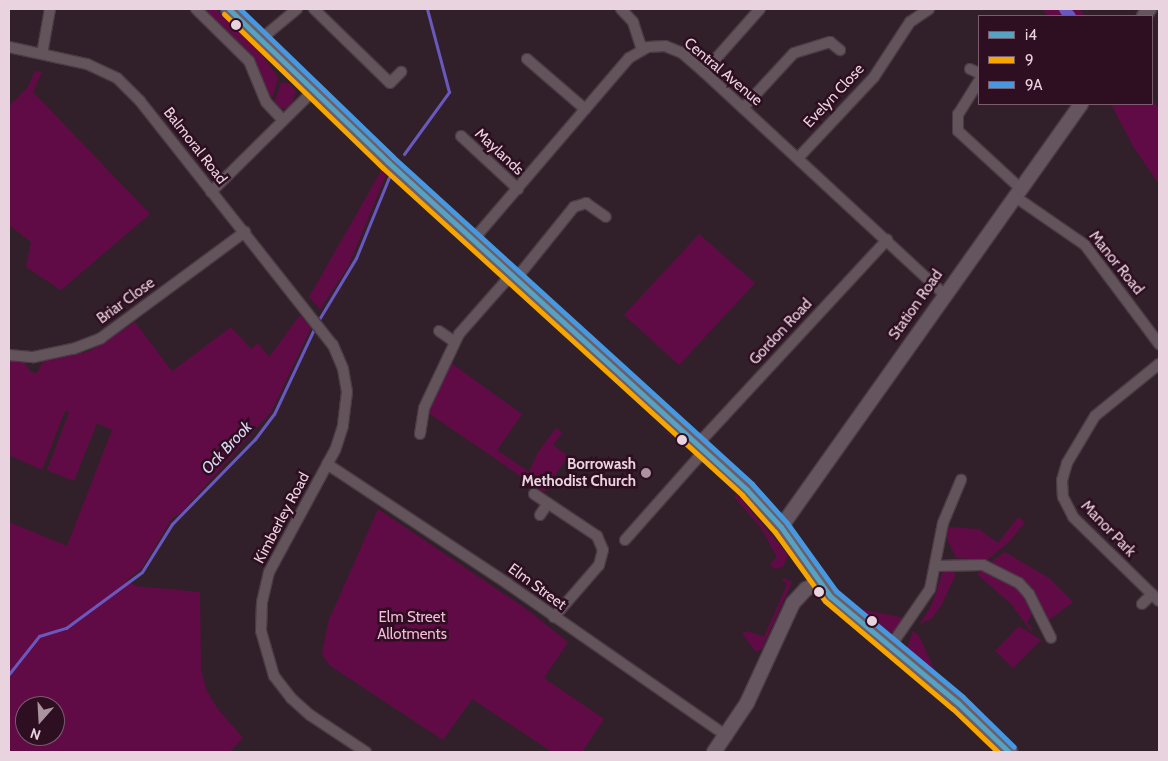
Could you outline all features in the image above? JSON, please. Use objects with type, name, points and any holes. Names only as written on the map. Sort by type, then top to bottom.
[{"type":"main road","points":[[229,9],[313,91],[473,240],[701,448],[781,527],[820,582],[837,602],[958,703],[1009,752]]},
{"type":"main road","name":"Station Road","points":[[781,527],[944,294],[1080,105]]},
{"type":"main road","points":[[714,752],[747,703],[794,602],[806,589],[820,582]]},
{"type":"street","points":[[42,54],[50,9]]},
{"type":"street","points":[[196,9],[249,61],[268,105],[283,120]]},
{"type":"street","points":[[261,39],[297,9]]},
{"type":"street","points":[[314,9],[390,83],[401,72]]},
{"type":"street","points":[[473,240],[629,58],[642,48],[633,22],[621,9]]},
{"type":"street","points":[[704,72],[760,9]]},
{"type":"street","name":"Evelyn Close","points":[[798,158],[874,77],[910,22],[929,9]]},
{"type":"street","points":[[743,108],[794,53],[830,42],[840,50]]},
{"type":"street","name":"Central Avenue","points":[[642,48],[656,45],[673,48],[704,72],[944,294]]},
{"type":"street","name":"Balmoral Road","points":[[9,47],[97,67],[117,78],[140,101],[321,327]]},
{"type":"street","points":[[527,59],[585,110]]},
{"type":"street","name":"Manor Road","points":[[978,83],[958,114],[958,131],[1017,192],[1085,245],[1159,344]]},
{"type":"street","points":[[211,192],[313,91]]},
{"type":"street","name":"Maylands","points":[[461,136],[518,189]]},
{"type":"street","points":[[420,434],[424,408],[454,342],[467,323],[513,277],[574,207],[582,203],[590,204],[606,217]]},
{"type":"street","name":"Briar Close","points":[[9,355],[34,357],[73,349],[100,338],[245,232]]},
{"type":"street","name":"Gordon Road","points":[[625,540],[701,448],[887,240]]},
{"type":"street","name":"Kimberley Road","points":[[321,327],[340,360],[347,392],[343,426],[327,464],[269,572],[262,602],[260,632],[274,676],[291,698],[310,715],[366,752]]},
{"type":"street","points":[[439,331],[454,342]]},
{"type":"street","name":"Manor Park","points":[[1142,604],[1156,597],[1073,517],[1063,497],[1062,480],[1067,463],[1095,416],[1159,364]]},
{"type":"street","name":"Elm Street","points":[[327,464],[726,736]]},
{"type":"street","points":[[890,647],[923,602],[936,566],[943,523],[961,480]]},
{"type":"street","points":[[534,494],[597,536],[603,550],[599,565],[554,617]]},
{"type":"street","points":[[540,515],[548,503]]},
{"type":"street","points":[[936,566],[983,565],[1019,583],[1037,607],[1044,629],[1052,638]]},
{"type":"green space","points":[[202,9],[216,9],[254,44],[278,78],[271,102],[255,62]]},
{"type":"green space","points":[[1042,9],[1079,9],[1084,15],[1047,15]]},
{"type":"green space","points":[[35,71],[42,72],[33,92],[150,214],[61,290],[26,267],[31,242],[9,225],[9,106],[28,87]]},
{"type":"green space","points":[[281,82],[290,84],[296,92],[291,105],[283,109],[274,104]]},
{"type":"green space","points":[[1153,100],[1159,109],[1159,184],[1134,148],[1112,105],[1153,105]]},
{"type":"green space","points":[[381,171],[386,175],[348,267],[320,309],[309,297]]},
{"type":"green space","points":[[699,234],[755,283],[679,365],[624,315]]},
{"type":"green space","points":[[300,315],[311,328],[271,412],[181,513],[173,517],[142,568],[126,581],[136,586],[200,592],[201,669],[206,689],[217,708],[243,738],[229,752],[9,752],[9,522],[67,546],[112,430],[97,423],[74,481],[47,470],[69,412],[65,411],[42,470],[9,455],[9,360],[22,360],[31,372],[37,373],[43,361],[90,351],[135,322],[172,371],[231,327],[251,349],[258,343],[269,357]]},
{"type":"green space","points":[[451,363],[522,414],[497,450],[529,472],[538,452],[556,428],[562,433],[553,445],[568,456],[544,492],[427,412]]},
{"type":"green space","points":[[737,494],[788,555],[783,567],[774,569],[770,564],[777,557],[761,528],[734,497]]},
{"type":"green space","name":"Elm Street Allotments","points":[[378,509],[525,608],[568,642],[544,678],[604,719],[582,752],[552,752],[472,699],[443,740],[329,665],[322,654],[328,622]]},
{"type":"green space","points":[[1018,517],[1025,522],[1008,543],[987,560],[956,558],[946,537],[947,527],[979,529],[998,543]]},
{"type":"green space","points":[[1005,552],[1049,578],[1073,602],[1046,622],[1026,583],[991,562]]},
{"type":"green space","points":[[953,567],[955,576],[941,606],[931,619],[920,624],[932,604],[942,573]]},
{"type":"green space","points":[[982,570],[1021,591],[1033,612],[1027,623],[1033,629],[1031,631],[1011,604],[977,574]]},
{"type":"green space","points":[[784,578],[792,582],[762,649],[756,652],[742,633],[748,631],[764,637],[787,584],[782,581]]},
{"type":"green space","points":[[860,609],[904,618],[896,631],[889,633]]},
{"type":"green space","points":[[1019,626],[1041,640],[1013,668],[995,651]]},
{"type":"green space","points":[[913,631],[919,636],[937,675],[906,650]]},
{"type":"waterway","name":"Ock Brook","points":[[404,154],[449,92],[427,9]]},
{"type":"waterway","points":[[1064,9],[1069,15]]},
{"type":"waterway","name":"Ock Brook","points":[[318,321],[356,258],[389,177]]},
{"type":"waterway","name":"Ock Brook","points":[[9,674],[39,636],[66,628],[142,572],[172,524],[255,439],[274,414],[315,327]]},
{"type":"transit line","name":"i4","points":[[229,9],[388,162],[747,490],[781,527],[830,596],[958,703],[1009,752]]},
{"type":"transit line","name":"9A","points":[[240,9],[393,157],[752,484],[787,523],[836,591],[963,697],[1014,747]]},
{"type":"transit line","name":"9","points":[[224,14],[383,168],[742,495],[775,532],[825,601],[953,709],[998,752]]},
{"type":"place","name":"Borrowash Methodist Church","points":[[646,473]]}]
